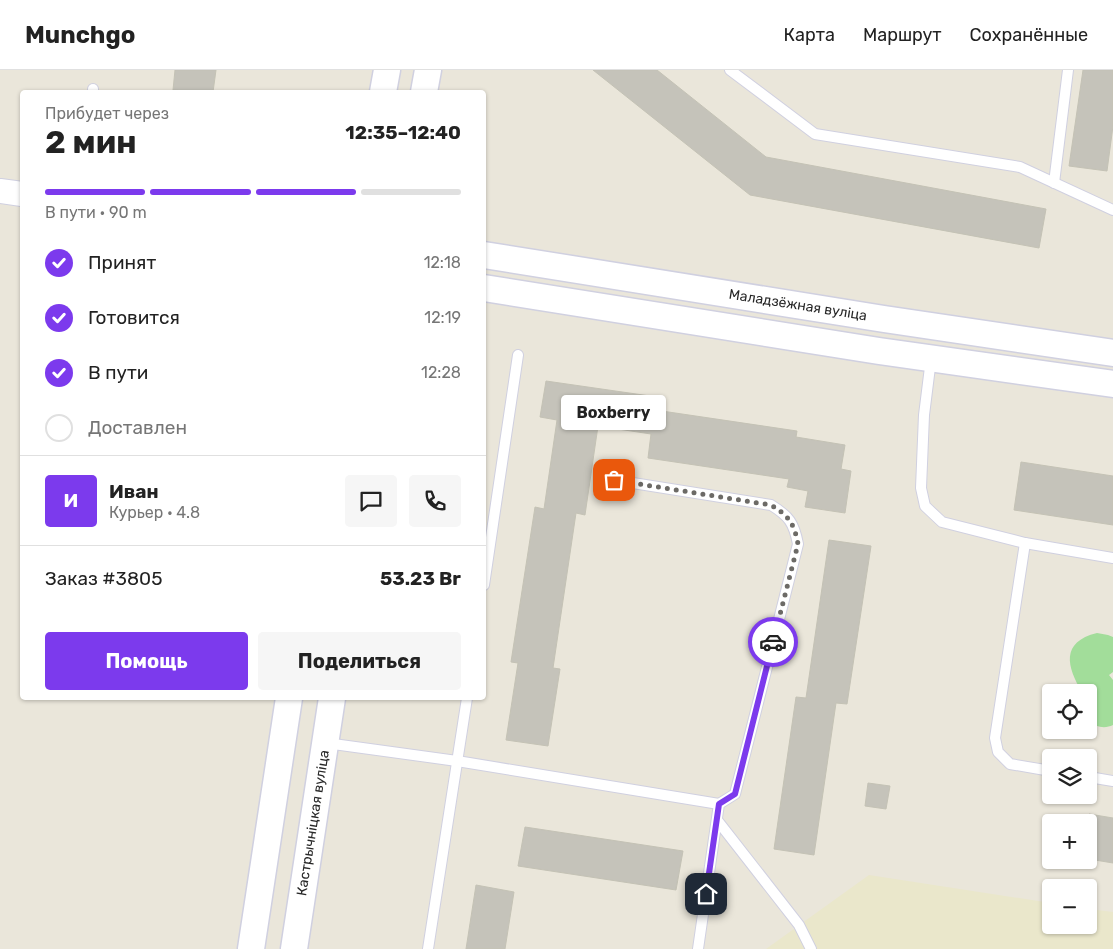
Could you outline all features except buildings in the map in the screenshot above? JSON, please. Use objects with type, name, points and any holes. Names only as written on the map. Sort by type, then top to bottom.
[{"type":"main road","points":[[383,90],[387,70]]},
{"type":"main road","points":[[424,90],[428,70]]},
{"type":"main road","name":"Маладзёжная вуліца","points":[[486,255],[865,316],[1113,352]]},
{"type":"main road","points":[[486,288],[870,350],[1113,384]]},
{"type":"main road","points":[[251,949],[289,700]]},
{"type":"main road","name":"Кастрычніцкая вуліца","points":[[294,949],[332,700]]},
{"type":"street","points":[[0,191],[20,194]]},
{"type":"lane","points":[[730,70],[815,134],[1020,167],[1113,210]]},
{"type":"lane","points":[[1054,183],[1068,70]]},
{"type":"lane","points":[[486,571],[518,355]]},
{"type":"lane","points":[[931,358],[924,415],[921,488],[925,506],[942,522],[1025,544],[1113,558]]},
{"type":"lane","points":[[325,743],[457,761],[719,804],[735,794],[798,544],[796,529],[786,514],[771,505],[614,480]]},
{"type":"lane","points":[[1025,544],[995,738],[998,752],[1010,764],[1042,769]]},
{"type":"lane","points":[[428,949],[467,700]]},
{"type":"lane","points":[[1097,778],[1113,780]]},
{"type":"lane","points":[[698,949],[719,804]]},
{"type":"lane","points":[[717,820],[799,925],[811,949]]},
{"type":"shaded area","points":[[869,875],[1042,902],[1042,934],[1097,934],[1097,910],[1113,912],[1113,949],[766,949]]},
{"type":"green space","points":[[1097,633],[1113,637],[1113,672],[1109,675],[1113,680],[1113,725],[1107,727],[1097,726],[1097,684],[1078,684],[1070,665],[1072,649],[1077,642]]},
{"type":"way so far","points":[[614,480],[771,505],[786,514],[796,529],[798,544],[773,642]]},
{"type":"place","name":"Boxberry","points":[[614,480]]},
{"type":"route","points":[[706,894],[719,804],[735,794],[773,642]]}]
